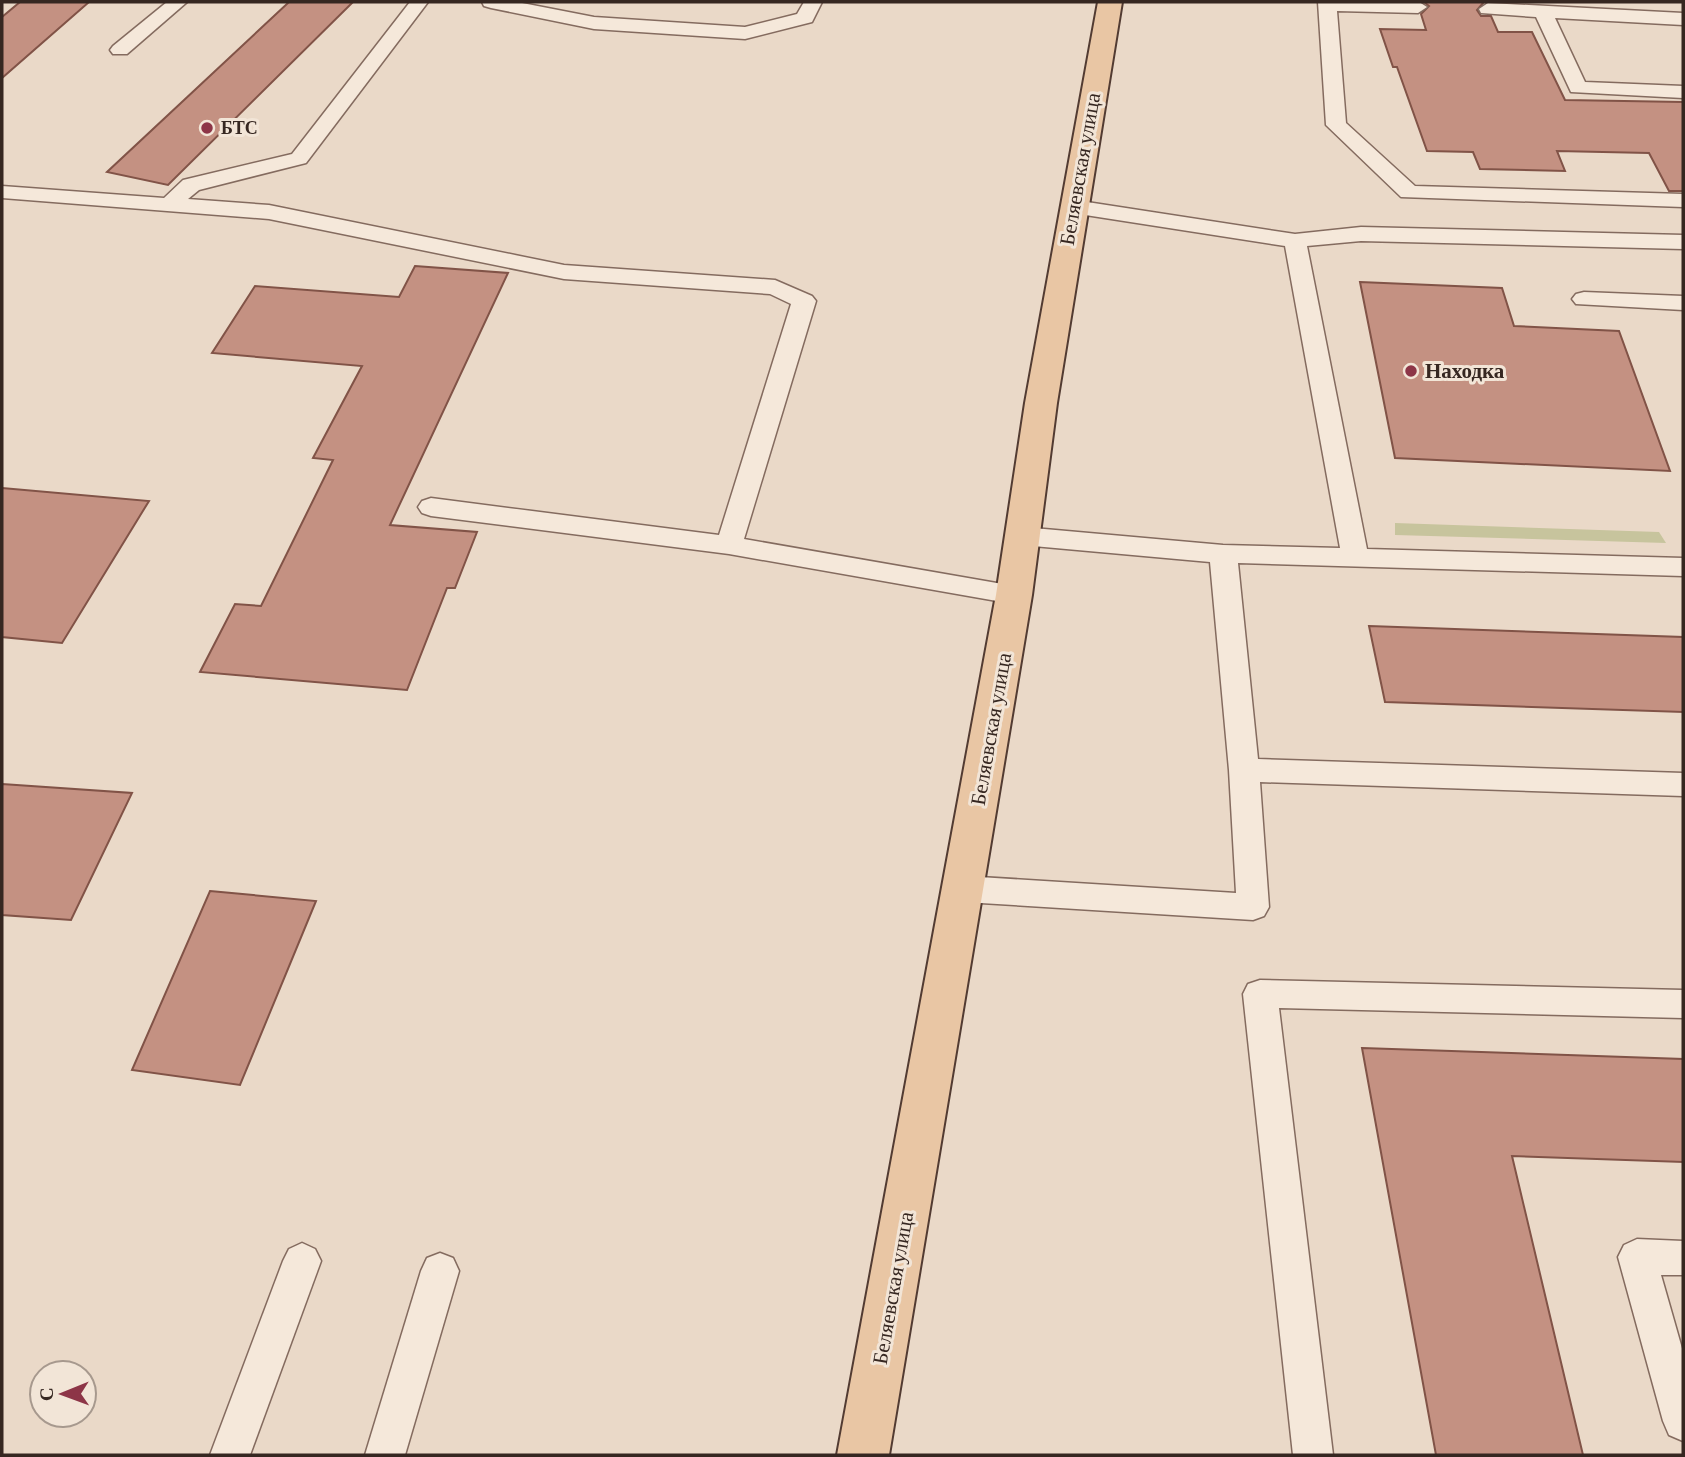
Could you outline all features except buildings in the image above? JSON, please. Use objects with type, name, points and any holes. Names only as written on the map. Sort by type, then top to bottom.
[{"type":"main road","name":"Беляевская улица","points":[[863,1455],[964,889],[1014,594],[1074,206],[1110,2]]},
{"type":"lane","points":[[120,50],[178,2]]},
{"type":"lane","points":[[169,205],[191,185],[299,159],[419,2]]},
{"type":"lane","points":[[491,2],[594,23],[745,33],[805,18],[813,2]]},
{"type":"lane","points":[[1418,7],[1327,3],[1336,125],[1409,192],[1683,201]]},
{"type":"lane","points":[[1488,9],[1683,19]]},
{"type":"lane","points":[[1543,12],[1578,88],[1683,92]]},
{"type":"lane","points":[[2,192],[269,212],[564,272],[775,287],[804,301],[729,545]]},
{"type":"lane","points":[[1074,206],[1295,241],[1361,234],[1683,242]]},
{"type":"lane","points":[[1295,241],[1355,558]]},
{"type":"lane","points":[[1584,299],[1683,303]]},
{"type":"lane","points":[[431,507],[729,545],[1014,594]]},
{"type":"lane","points":[[1022,536],[1223,554],[1683,568]]},
{"type":"lane","points":[[964,889],[1253,907],[1244,770],[1223,554]]},
{"type":"lane","points":[[1244,770],[1683,785]]},
{"type":"lane","points":[[1313,1455],[1260,994],[1683,1004]]},
{"type":"lane","points":[[1683,1258],[1637,1257],[1683,1421]]},
{"type":"lane","points":[[230,1455],[302,1261]]},
{"type":"lane","points":[[385,1455],[440,1271]]},
{"type":"shaded area","points":[[1395,523],[1659,532],[1666,543],[1395,535]]},
{"type":"place","name":"БТС","points":[[207,128]]},
{"type":"place","name":"Находка","points":[[1411,371]]}]
